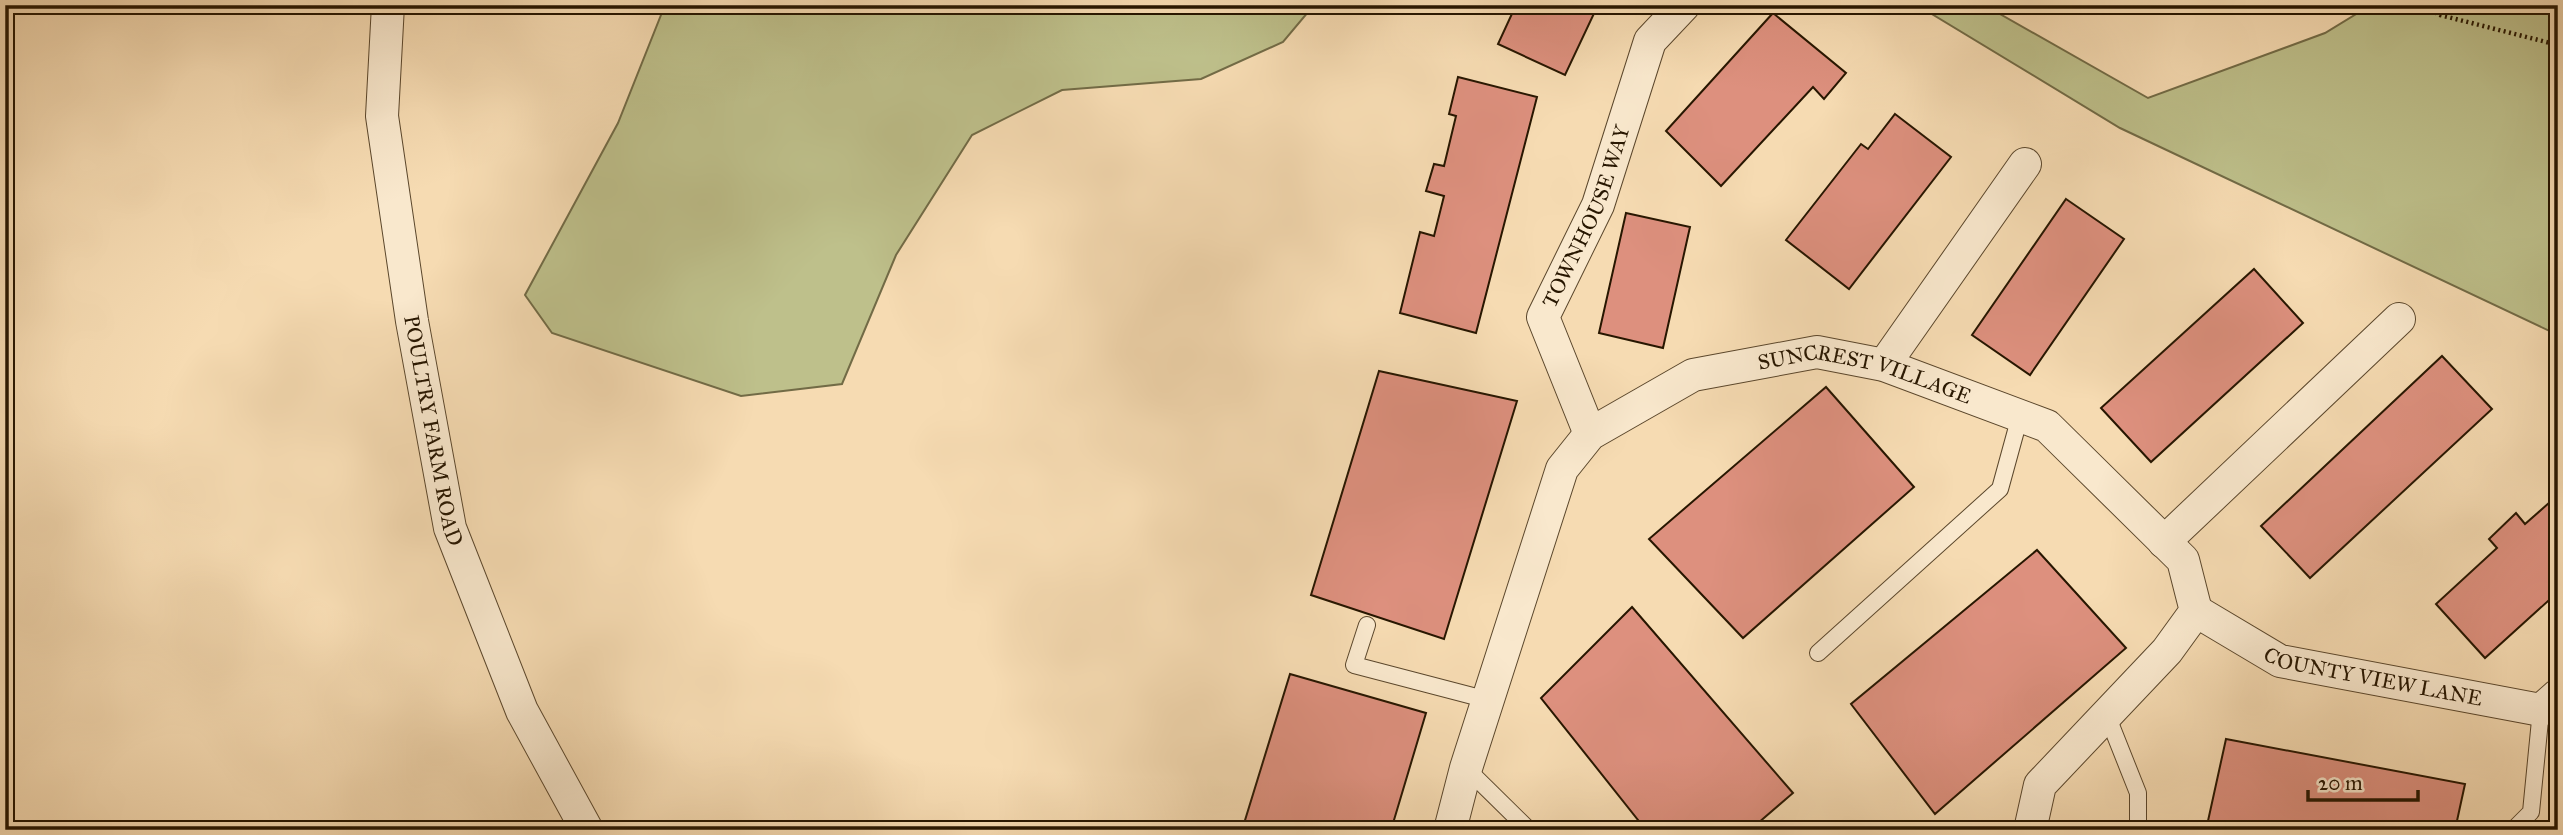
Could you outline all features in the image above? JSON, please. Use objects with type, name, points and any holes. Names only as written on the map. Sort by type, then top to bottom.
[{"type":"street","name":"POULTRY FARM ROAD","points":[[388,5],[382,116],[412,321],[450,528],[522,711],[587,830]]},
{"type":"street","name":"TOWNHOUSE WAY","points":[[1590,434],[1543,317],[1598,205],[1650,41],[1685,5]]},
{"type":"street","points":[[1884,365],[2025,164]]},
{"type":"street","points":[[2164,542],[2399,318]]},
{"type":"street","name":"SUNCREST VILLAGE","points":[[1450,830],[1466,768],[1562,469],[1590,434],[1693,375],[1817,352],[1884,365],[2047,426],[2183,561],[2196,611]]},
{"type":"street","points":[[2030,830],[2040,785],[2167,651],[2196,611]]},
{"type":"street","name":"COUNTY VIEW LANE","points":[[2196,611],[2280,661],[2549,702]]},
{"type":"lane","points":[[1818,653],[2000,489],[2020,416]]},
{"type":"lane","points":[[1367,625],[1354,666],[1488,700]]},
{"type":"lane","points":[[2513,830],[2531,812],[2549,702]]},
{"type":"lane","points":[[2107,715],[2138,793],[2138,830]]},
{"type":"lane","points":[[1466,768],[1529,830]]},
{"type":"path","points":[[2420,5],[2440,15],[2558,45]]},
{"type":"green space","points":[[665,5],[1314,5],[1283,42],[1201,79],[1062,90],[972,135],[896,255],[842,384],[741,396],[552,333],[525,295],[618,123]]},
{"type":"green space","points":[[1917,5],[1984,5],[2148,98],[2325,33],[2371,5],[2558,5],[2558,335],[2120,128]]},
{"type":"building","points":[[1516,5],[1598,5],[1565,75],[1498,44]]},
{"type":"building","points":[[1773,13],[1846,73],[1824,99],[1813,87],[1721,186],[1666,131]]},
{"type":"building","points":[[1458,77],[1537,97],[1476,333],[1400,313],[1420,232],[1434,236],[1444,196],[1426,191],[1434,164],[1444,166],[1456,116],[1449,114]]},
{"type":"building","points":[[1895,114],[1951,157],[1849,289],[1786,240],[1861,144],[1868,149]]},
{"type":"building","points":[[2066,199],[2124,239],[2030,375],[1972,335]]},
{"type":"building","points":[[1626,213],[1690,227],[1663,348],[1599,333]]},
{"type":"building","points":[[2254,269],[2303,323],[2151,462],[2101,408]]},
{"type":"building","points":[[2442,356],[2492,409],[2310,578],[2261,526]]},
{"type":"building","points":[[1379,371],[1517,401],[1444,639],[1311,595]]},
{"type":"building","points":[[1826,387],[1914,487],[1743,638],[1649,539]]},
{"type":"building","points":[[2558,495],[2558,592],[2485,658],[2436,604],[2497,548],[2489,539],[2516,513],[2525,524]]},
{"type":"building","points":[[2037,550],[2126,648],[1935,814],[1851,704]]},
{"type":"building","points":[[1632,607],[1793,793],[1750,830],[1646,830],[1541,698]]},
{"type":"building","points":[[1290,674],[1426,713],[1391,830],[1242,830]]},
{"type":"building","points":[[2226,739],[2465,784],[2455,830],[2206,830]]}]
